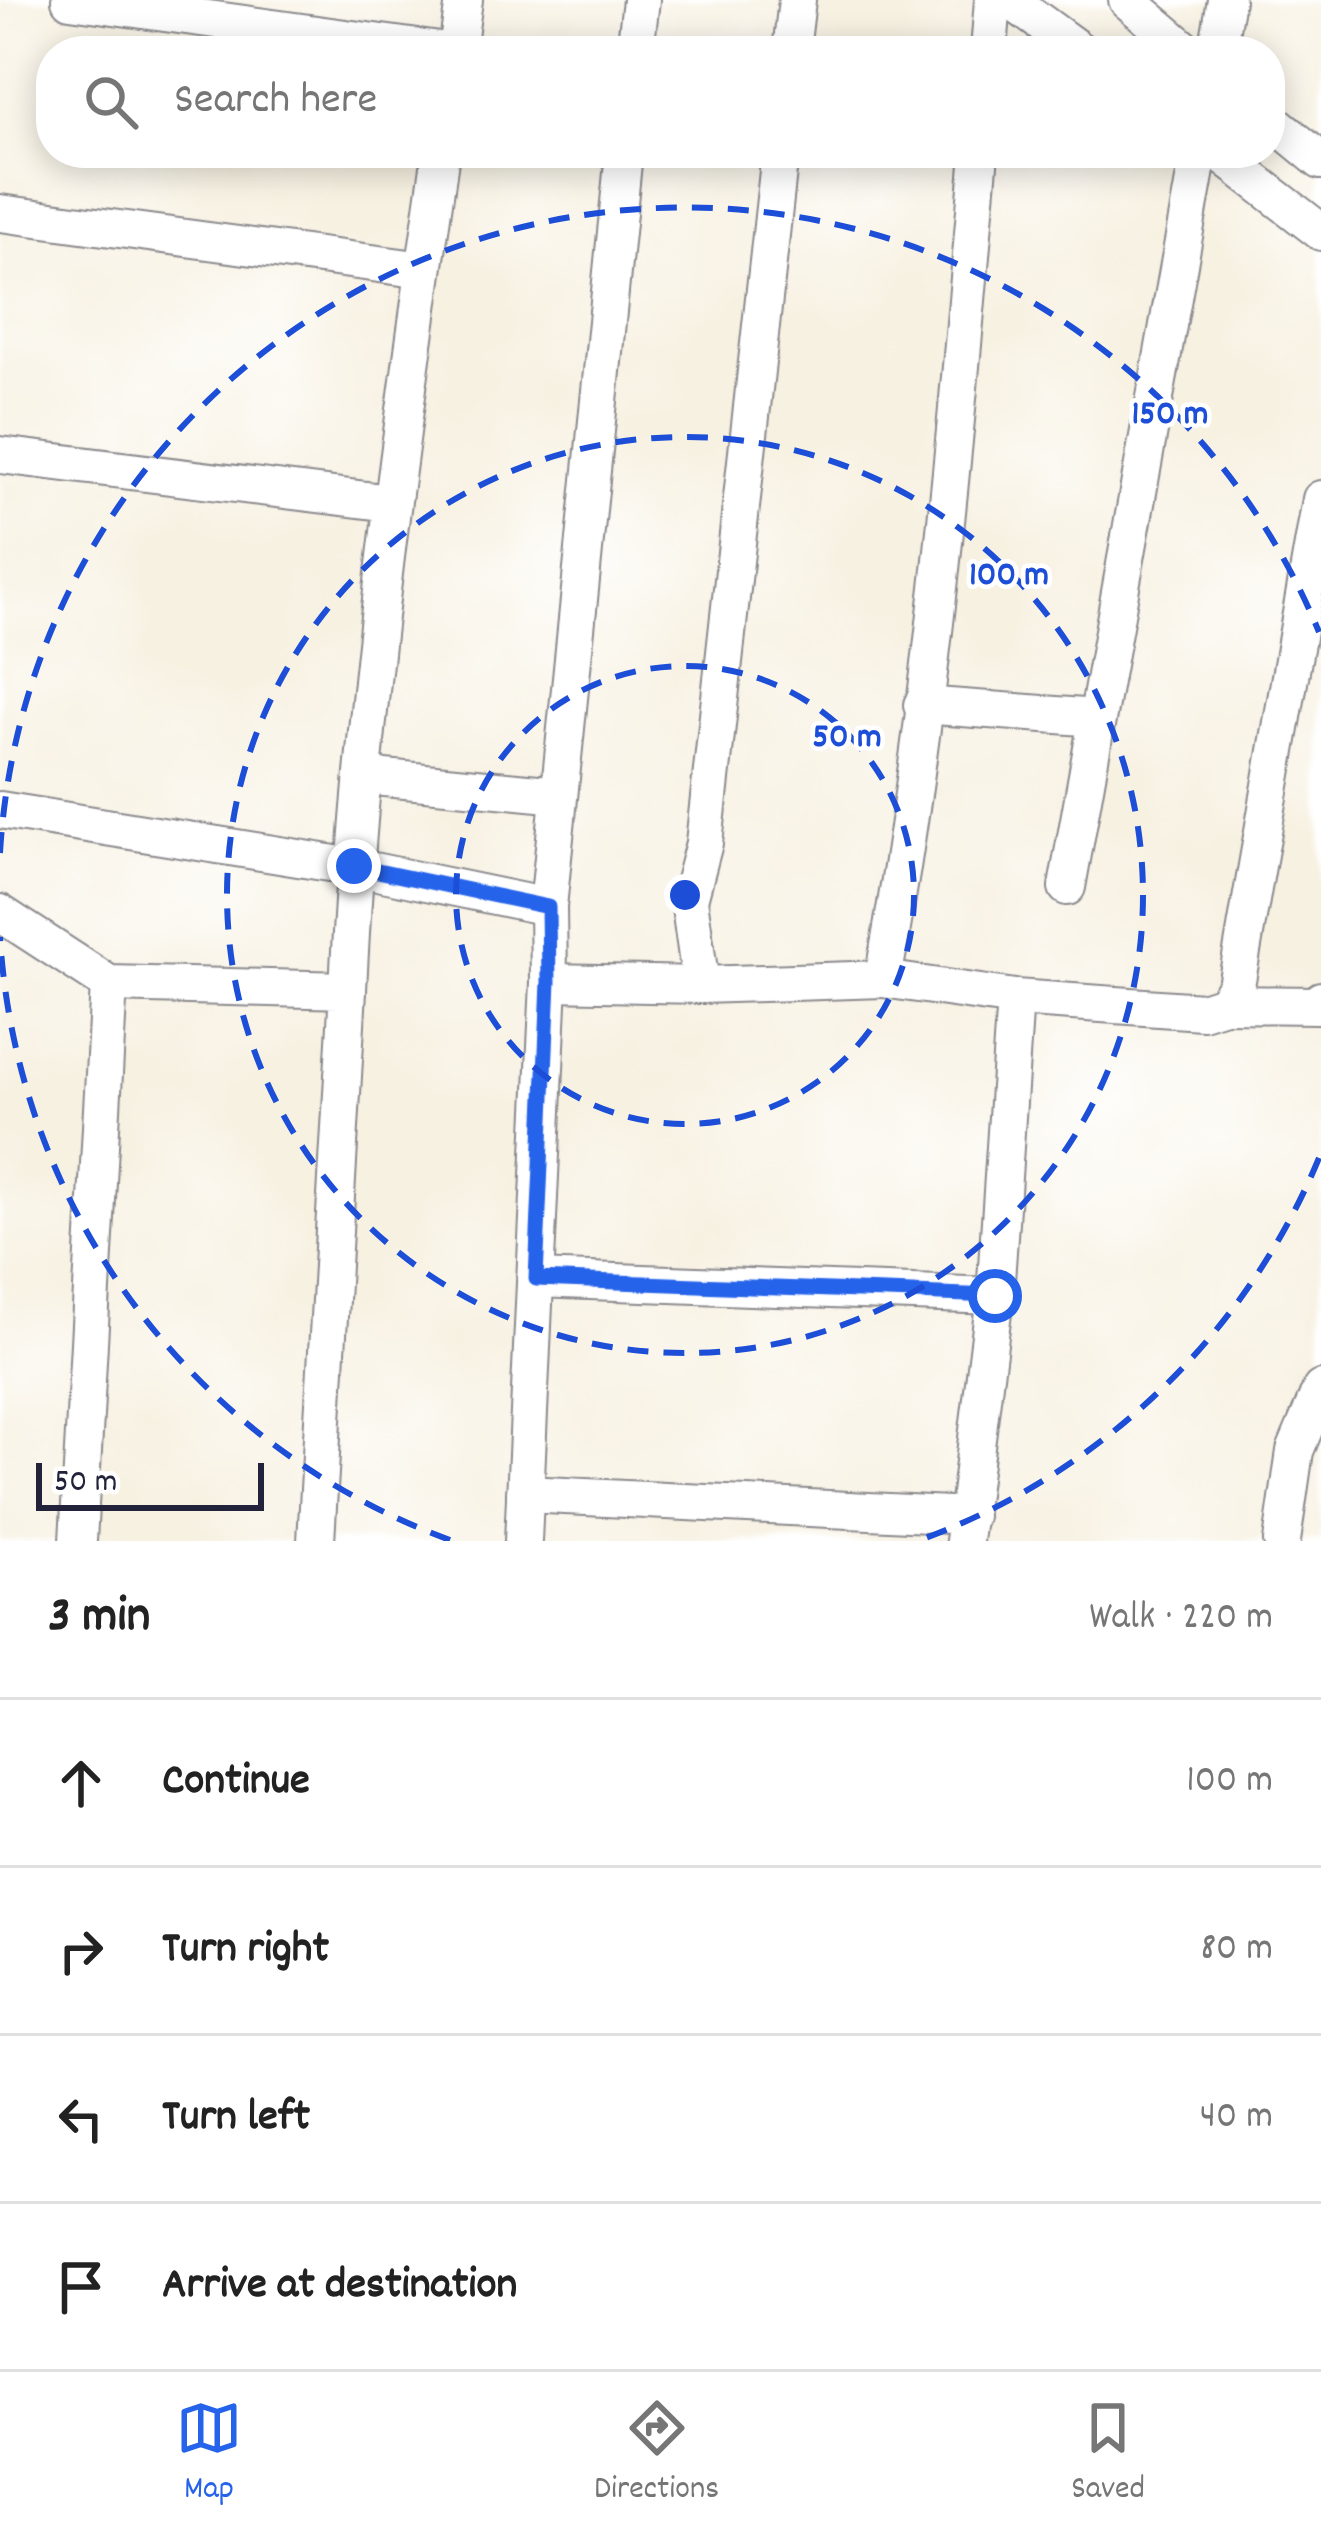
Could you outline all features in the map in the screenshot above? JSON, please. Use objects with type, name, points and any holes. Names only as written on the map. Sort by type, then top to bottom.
[{"type":"street","points":[[70,0],[331,36]]},
{"type":"street","points":[[459,36],[464,0]]},
{"type":"street","points":[[637,36],[641,0]]},
{"type":"street","points":[[793,36],[797,0]]},
{"type":"street","points":[[990,36],[993,0]]},
{"type":"street","points":[[1010,0],[1059,36]]},
{"type":"street","points":[[1127,0],[1169,36]]},
{"type":"street","points":[[1220,36],[1226,0]]},
{"type":"street","points":[[1285,131],[1321,161]]},
{"type":"street","points":[[316,1541],[354,866],[391,503],[439,168]]},
{"type":"street","points":[[523,1541],[549,982],[548,907],[622,168]]},
{"type":"street","points":[[701,985],[688,900],[704,843],[778,168]]},
{"type":"street","points":[[883,979],[903,866],[958,400],[979,168]]},
{"type":"street","points":[[1067,887],[1196,168]]},
{"type":"street","points":[[1238,168],[1321,232]]},
{"type":"street","points":[[0,213],[424,270]]},
{"type":"street","points":[[0,455],[391,503]]},
{"type":"street","points":[[1224,1004],[1236,986],[1321,499]]},
{"type":"street","points":[[922,705],[1097,718]]},
{"type":"street","points":[[364,776],[559,795]]},
{"type":"street","points":[[0,810],[354,866],[548,907]]},
{"type":"street","points":[[0,913],[109,984],[348,990]]},
{"type":"street","points":[[549,982],[701,985],[883,979],[1015,998],[1202,1011],[1224,1004],[1318,1005],[1321,1000]]},
{"type":"street","points":[[78,1541],[109,984]]},
{"type":"street","points":[[525,1494],[967,1529],[995,1296],[1015,998]]},
{"type":"street","points":[[536,1279],[995,1296]]},
{"type":"street","points":[[1282,1541],[1295,1451],[1321,1389]]},
{"type":"route","points":[[354,866],[548,907],[536,1279],[995,1296]]}]
